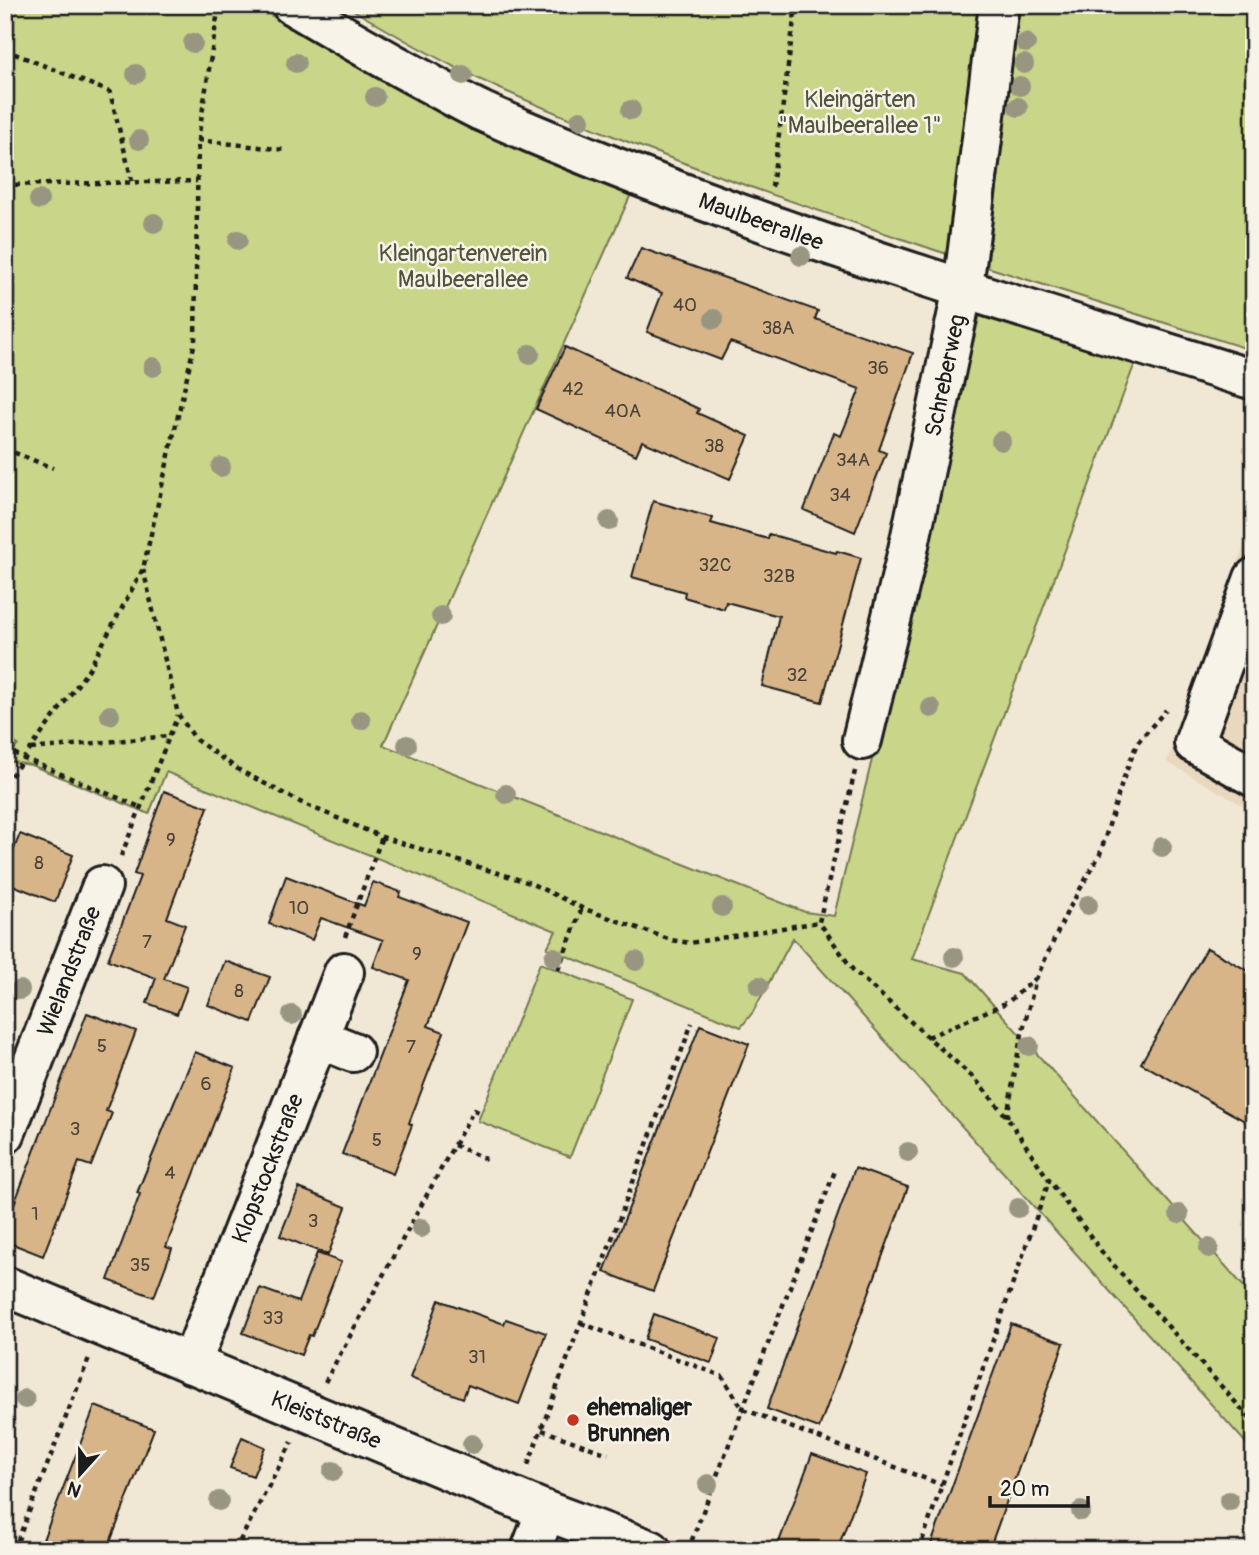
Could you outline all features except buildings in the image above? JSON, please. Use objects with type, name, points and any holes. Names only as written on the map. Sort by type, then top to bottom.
[{"type":"street","name":"Maulbeerallee","points":[[292,5],[478,110],[621,169],[767,223],[1254,380]]},
{"type":"street","name":"Schreberweg","points":[[862,740],[908,550],[963,288],[999,5]]},
{"type":"street","points":[[1254,578],[1194,743],[1254,777]]},
{"type":"street","name":"Wielandstraße","points":[[5,1134],[102,886]]},
{"type":"street","name":"Klopstockstraße","points":[[191,1364],[344,972]]},
{"type":"street","points":[[318,1038],[353,1052]]},
{"type":"street","name":"Kleiststraße","points":[[5,1286],[530,1505],[651,1550]]},
{"type":"street","points":[[530,1505],[531,1550]]},
{"type":"path","points":[[5,784],[89,669],[144,569],[195,341],[198,140],[219,5]]},
{"type":"path","points":[[767,223],[796,5]]},
{"type":"path","points":[[5,50],[110,92],[132,181]]},
{"type":"path","points":[[198,140],[285,150]]},
{"type":"path","points":[[5,185],[197,181]]},
{"type":"path","points":[[5,449],[53,468]]},
{"type":"path","points":[[144,569],[178,714],[196,740],[239,770],[302,803],[382,837],[530,883],[582,908],[671,940],[690,943],[819,922]]},
{"type":"path","points":[[1007,1117],[1020,1042],[1036,979],[1066,914],[1100,854],[1123,780],[1138,743],[1170,707]]},
{"type":"path","points":[[102,886],[120,859],[178,714]]},
{"type":"path","points":[[30,749],[169,736]]},
{"type":"path","points":[[862,740],[819,922],[853,970],[976,1080],[1007,1117],[1102,1252],[1254,1423]]},
{"type":"path","points":[[5,748],[140,807]]},
{"type":"path","points":[[344,972],[342,943],[382,837]]},
{"type":"path","points":[[558,970],[582,908]]},
{"type":"path","points":[[928,1037],[1009,1002],[1036,979]]},
{"type":"path","points":[[530,1505],[542,1430],[692,1023]]},
{"type":"path","points":[[235,1550],[454,1145],[474,1110],[481,1113]]},
{"type":"path","points":[[454,1145],[486,1159]]},
{"type":"path","points":[[688,1550],[835,1171]]},
{"type":"path","points":[[919,1550],[1049,1180]]},
{"type":"path","points":[[581,1323],[722,1376],[743,1409],[942,1485]]},
{"type":"path","points":[[15,1550],[101,1326]]},
{"type":"path","points":[[542,1430],[608,1454]]},
{"type":"shaded area","points":[[1254,518],[1254,812],[1167,762]]},
{"type":"green space","name":"Kleingartenverein Maulbeerallee","points":[[5,5],[253,5],[398,89],[470,127],[632,192],[383,745],[805,912],[834,916],[980,314],[1135,363],[912,959],[965,973],[1254,1298],[1254,1452],[793,938],[753,1012],[741,1027],[547,948],[556,931],[166,772],[149,814],[31,765],[7,761],[5,763],[18,745],[5,737]]},
{"type":"green space","name":"Kleingärten \"Maulbeerallee 1\"","points":[[345,5],[982,5],[950,255],[720,176],[550,110],[456,68]]},
{"type":"green space","points":[[1020,5],[1254,5],[1254,351],[987,267]]},
{"type":"green space","points":[[540,963],[632,999],[570,1157],[478,1121]]},
{"type":"place","name":"ehemaliger Brunnen","points":[[573,1420]]}]
